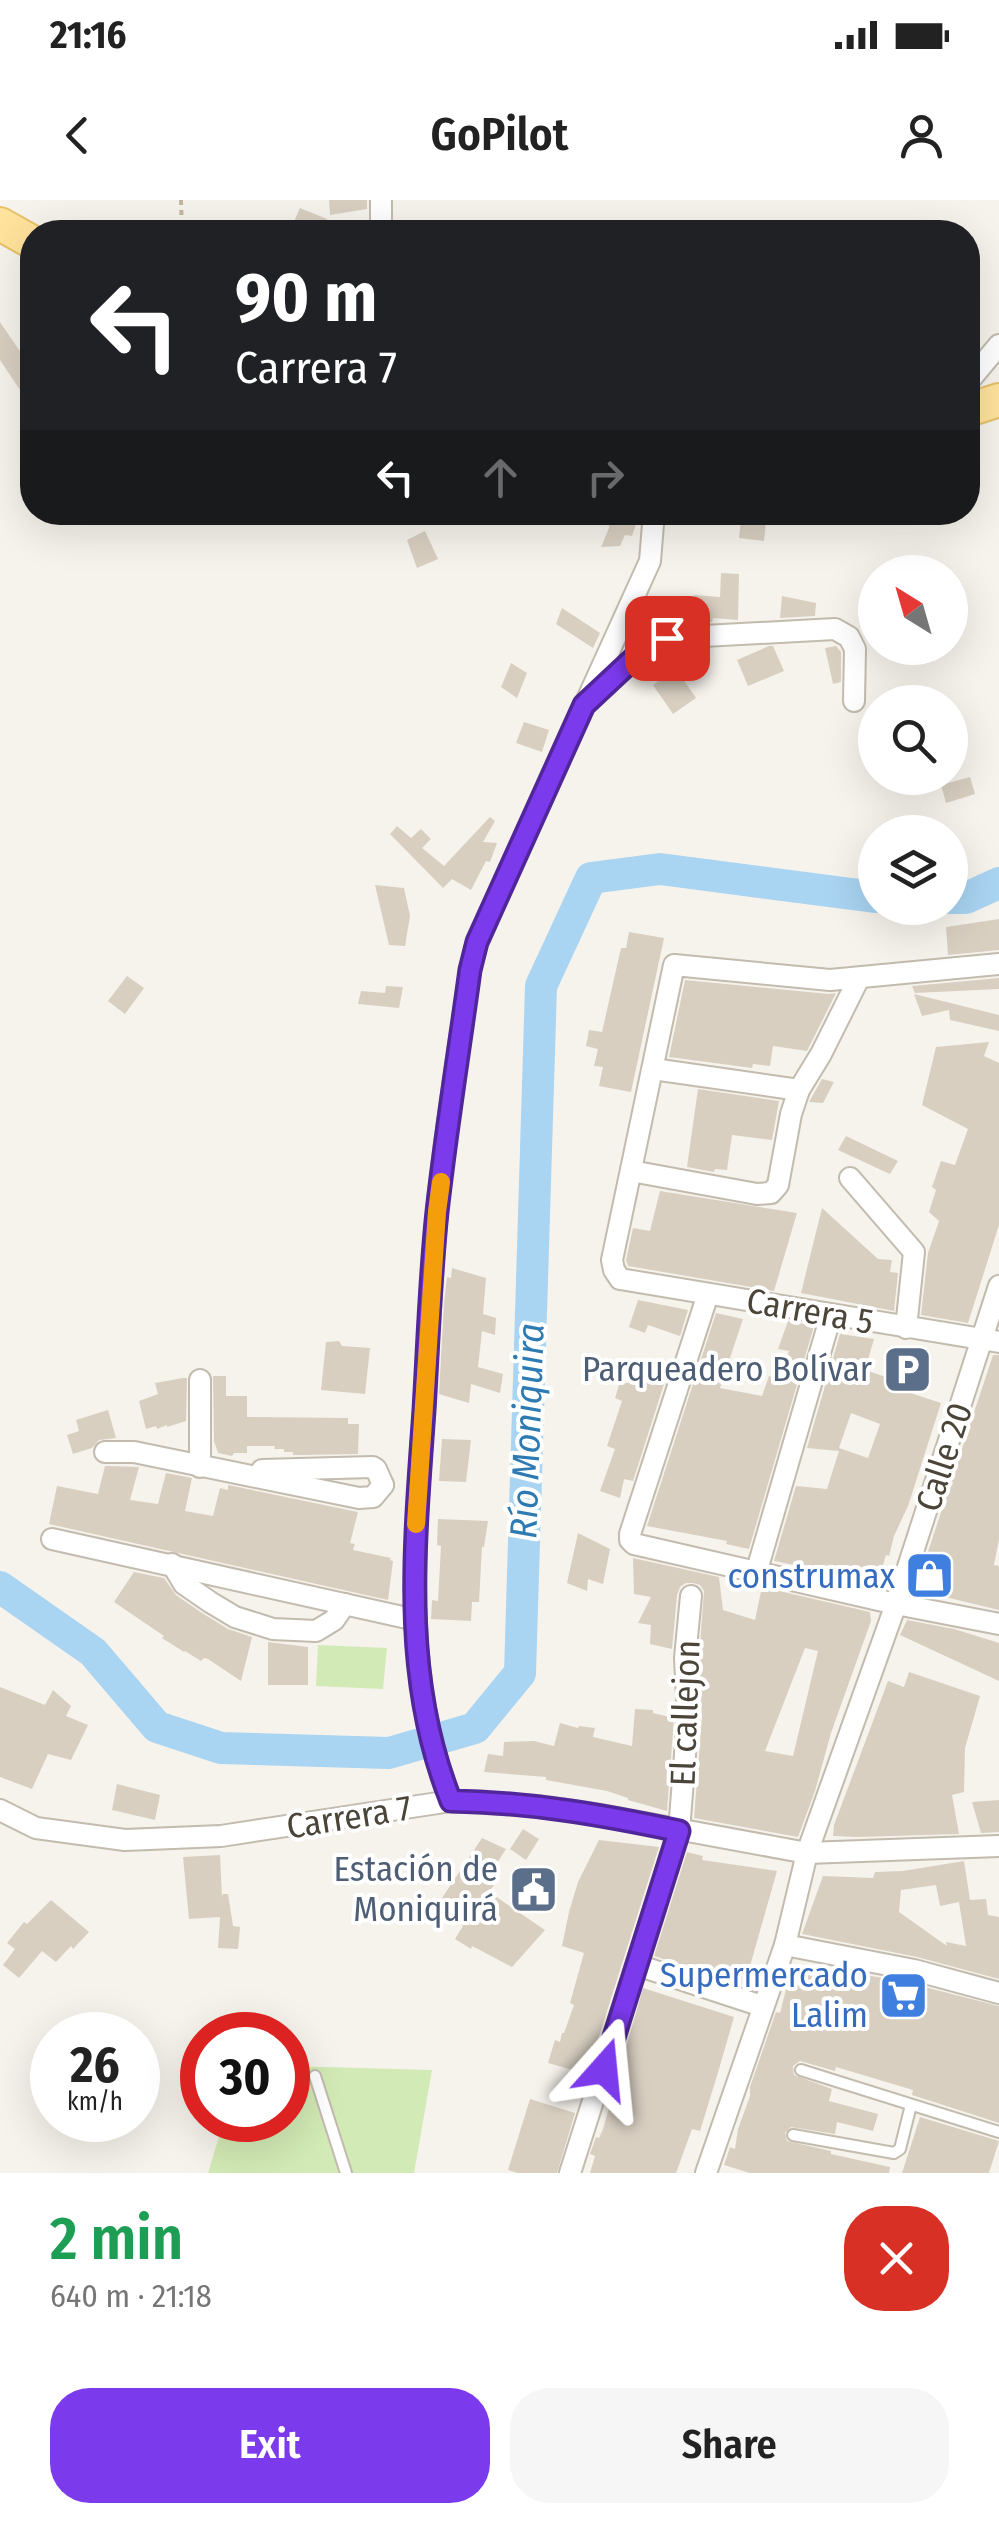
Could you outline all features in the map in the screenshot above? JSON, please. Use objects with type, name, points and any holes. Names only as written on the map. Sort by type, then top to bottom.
[{"type":"street","points":[[980,367],[999,344]]},
{"type":"street","points":[[451,1801],[438,1768],[422,1695],[413,1564],[437,1212],[470,970],[477,942],[650,561],[654,525]]},
{"type":"street","points":[[584,705],[645,648],[667,638],[834,629],[849,638],[855,650],[854,701]]},
{"type":"street","points":[[859,978],[799,1090],[778,1186],[771,1193],[757,1194],[631,1171],[674,965],[830,980],[999,964]]},
{"type":"street","points":[[653,1069],[799,1090]]},
{"type":"street","name":"Carrera 5","points":[[631,1171],[612,1260],[620,1278],[990,1342]]},
{"type":"street","points":[[850,1178],[914,1252],[906,1328]]},
{"type":"street","name":"Calle 20","points":[[706,2173],[785,1945],[807,1853],[990,1342],[999,1286]]},
{"type":"street","points":[[708,1294],[630,1540],[896,1604],[999,1624]]},
{"type":"street","points":[[756,1570],[832,1315]]},
{"type":"street","points":[[200,1380],[200,1466]]},
{"type":"street","points":[[104,1452],[134,1452],[359,1498],[373,1497],[383,1486]]},
{"type":"street","points":[[224,1471],[373,1466],[383,1486]]},
{"type":"street","points":[[383,1486],[418,1489]]},
{"type":"street","points":[[52,1539],[416,1620]]},
{"type":"street","points":[[172,1564],[184,1584],[210,1602],[235,1617],[274,1630],[316,1631],[334,1620],[345,1604]]},
{"type":"street","name":"El callejon","points":[[570,2173],[679,1831],[688,1716],[684,1658],[691,1596]]},
{"type":"street","name":"Carrera 7","points":[[0,1810],[36,1828],[125,1840],[221,1836],[451,1801],[601,1814],[807,1853],[999,1846]]},
{"type":"street","points":[[785,1945],[914,1970],[999,1993]]},
{"type":"street","points":[[638,1965],[762,2006]]},
{"type":"lane","points":[[801,2070],[999,2132]]},
{"type":"lane","points":[[315,2076],[346,2173]]},
{"type":"lane","points":[[793,2135],[894,2153],[900,2149],[911,2106]]},
{"type":"green space","points":[[318,1645],[387,1648],[383,1689],[316,1686]]},
{"type":"green space","points":[[310,2067],[432,2070],[414,2173],[208,2173],[217,2142],[310,2142]]},
{"type":"building","points":[[329,200],[367,200],[367,209],[330,215]]},
{"type":"building","points":[[300,208],[327,219],[327,220],[295,220]]},
{"type":"building","points":[[0,322],[20,351],[20,390],[0,360]]},
{"type":"building","points":[[609,525],[636,525],[632,536],[625,535],[620,546],[601,547]]},
{"type":"building","points":[[740,525],[766,525],[764,541],[739,538]]},
{"type":"building","points":[[425,531],[438,559],[417,568],[407,540]]},
{"type":"building","points":[[721,573],[739,574],[738,620],[713,618],[712,622],[695,622],[694,595],[720,597]]},
{"type":"building","points":[[782,596],[816,603],[815,616],[780,618]]},
{"type":"building","points":[[562,608],[600,633],[593,648],[556,624]]},
{"type":"building","points":[[773,646],[784,671],[748,686],[737,660]]},
{"type":"building","points":[[836,646],[841,652],[841,682],[833,684],[825,648]]},
{"type":"building","points":[[511,663],[527,673],[517,698],[501,687]]},
{"type":"building","points":[[676,669],[696,698],[673,714],[653,685]]},
{"type":"building","points":[[524,722],[549,730],[542,752],[516,743]]},
{"type":"building","points":[[968,778],[975,794],[946,803],[944,795],[968,795]]},
{"type":"building","points":[[490,817],[495,821],[483,842],[497,843],[490,862],[486,861],[471,890],[452,879],[443,888],[390,834],[397,826],[411,838],[421,829],[431,839],[422,848],[444,866]]},
{"type":"building","points":[[375,885],[404,888],[410,916],[405,946],[389,945]]},
{"type":"building","points":[[999,919],[999,950],[948,955],[946,927]]},
{"type":"building","points":[[629,932],[664,938],[631,1092],[599,1086],[603,1067],[594,1066],[598,1049],[586,1046],[589,1030],[602,1032],[621,948],[626,948]]},
{"type":"building","points":[[127,976],[144,988],[125,1014],[108,1001]]},
{"type":"building","points":[[999,978],[999,989],[915,993],[912,986]]},
{"type":"building","points":[[685,980],[836,993],[807,1051],[773,1046],[770,1066],[753,1064],[752,1068],[669,1057]]},
{"type":"building","points":[[386,986],[403,987],[399,1008],[358,1004],[361,991],[385,993]]},
{"type":"building","points":[[914,994],[999,1015],[999,1031],[950,1020],[949,1010],[922,1016]]},
{"type":"building","points":[[989,1042],[984,1056],[999,1063],[999,1225],[968,1323],[921,1315],[928,1253],[939,1221],[929,1212],[936,1190],[932,1187],[941,1161],[955,1165],[968,1129],[922,1105],[936,1047]]},
{"type":"building","points":[[822,1079],[834,1082],[823,1103],[809,1102]]},
{"type":"building","points":[[698,1089],[779,1101],[772,1140],[732,1135],[727,1170],[687,1167]]},
{"type":"building","points":[[846,1136],[898,1161],[890,1174],[838,1150]]},
{"type":"building","points":[[660,1191],[797,1213],[774,1291],[628,1266],[633,1228],[650,1231]]},
{"type":"building","points":[[822,1208],[878,1259],[892,1260],[890,1272],[898,1273],[894,1311],[801,1293]]},
{"type":"building","points":[[452,1268],[486,1278],[483,1314],[496,1318],[495,1335],[482,1331],[478,1367],[503,1374],[500,1393],[471,1384],[469,1403],[439,1394],[444,1303]]},
{"type":"building","points":[[638,1300],[688,1310],[680,1336],[648,1325],[645,1333],[629,1327]]},
{"type":"building","points":[[716,1313],[743,1319],[720,1388],[762,1396],[769,1376],[780,1379],[789,1351],[778,1349],[788,1321],[814,1326],[749,1549],[647,1526]]},
{"type":"building","points":[[840,1334],[874,1339],[865,1370],[889,1378],[886,1385],[941,1403],[908,1506],[878,1581],[774,1561],[796,1486],[827,1489],[839,1451],[807,1448]],"holes":[[[851,1413],[880,1424],[868,1458],[839,1448]]]},
{"type":"building","points":[[339,1341],[342,1346],[370,1348],[365,1394],[321,1390],[326,1342]]},
{"type":"building","points":[[993,1355],[999,1355],[999,1539],[994,1565],[999,1566],[999,1610],[940,1598],[916,1588]]},
{"type":"building","points":[[633,1370],[665,1381],[633,1481],[624,1479],[620,1498],[600,1491],[615,1449],[607,1446],[622,1401],[615,1398],[620,1382],[628,1383]]},
{"type":"building","points":[[213,1376],[226,1376],[226,1396],[247,1396],[247,1417],[348,1418],[348,1424],[359,1424],[358,1454],[293,1455],[284,1449],[274,1449],[275,1446],[247,1446],[247,1453],[232,1456],[218,1453],[214,1441]]},
{"type":"building","points":[[187,1378],[186,1421],[146,1429],[139,1401],[158,1394],[155,1383]]},
{"type":"building","points":[[108,1410],[116,1438],[99,1440],[92,1448],[73,1454],[67,1435],[79,1431],[76,1420]]},
{"type":"building","points":[[442,1439],[471,1440],[466,1482],[439,1481]]},
{"type":"building","points":[[105,1466],[139,1467],[130,1500],[158,1504],[166,1473],[192,1478],[185,1511],[213,1516],[220,1488],[228,1490],[228,1485],[358,1512],[350,1543],[355,1544],[353,1550],[393,1561],[388,1600],[49,1524],[57,1486],[98,1494]]},
{"type":"building","points":[[438,1519],[488,1521],[482,1547],[479,1602],[472,1602],[471,1621],[431,1619],[432,1600],[438,1601]]},
{"type":"building","points":[[578,1533],[610,1549],[603,1584],[588,1579],[587,1591],[567,1583]]},
{"type":"building","points":[[633,1558],[719,1577],[723,1610],[755,1620],[762,1587],[870,1612],[871,1621],[798,1837],[694,1818],[702,1717],[699,1658],[704,1591],[693,1583],[680,1587],[672,1649],[650,1644],[651,1625],[638,1623],[651,1597],[634,1594]],"holes":[[[805,1648],[818,1651],[793,1756],[765,1751]]]},
{"type":"building","points":[[134,1572],[164,1578],[176,1595],[202,1613],[228,1629],[252,1637],[241,1681],[208,1659],[201,1661],[184,1652],[114,1602]]},
{"type":"building","points":[[907,1620],[999,1643],[999,1681],[900,1635]]},
{"type":"building","points":[[268,1642],[308,1647],[308,1685],[268,1685]]},
{"type":"building","points":[[909,1672],[980,1696],[965,1748],[964,1792],[952,1795],[959,1834],[833,1836],[888,1681],[904,1687]]},
{"type":"building","points":[[0,1687],[45,1705],[53,1690],[71,1706],[66,1716],[88,1725],[71,1760],[48,1754],[32,1789],[0,1777]]},
{"type":"building","points":[[635,1709],[653,1710],[674,1718],[667,1811],[607,1791],[546,1777],[484,1772],[488,1754],[503,1756],[504,1742],[534,1741],[554,1746],[560,1723],[595,1728],[593,1737],[632,1746]]},
{"type":"building","points":[[117,1784],[160,1795],[155,1820],[112,1810]]},
{"type":"building","points":[[999,1800],[999,1832],[981,1833],[972,1802]]},
{"type":"building","points":[[523,1829],[539,1839],[526,1860],[510,1849]]},
{"type":"building","points":[[482,1838],[506,1849],[486,1880],[494,1885],[489,1892],[545,1930],[512,1967],[455,1939],[463,1926],[436,1907]]},
{"type":"building","points":[[599,1840],[659,1847],[587,2074],[548,2063],[555,2040],[560,2042],[574,2005],[570,2003],[584,1953],[562,1946],[569,1912],[578,1882]]},
{"type":"building","points":[[687,1852],[703,1856],[702,1860],[777,1871],[742,1985],[654,1956]]},
{"type":"building","points":[[220,1855],[222,1897],[228,1894],[233,1926],[240,1927],[238,1949],[218,1948],[220,1917],[189,1919],[183,1857]]},
{"type":"building","points":[[964,1861],[970,1900],[986,1899],[988,1915],[999,1917],[999,1979],[917,1957],[802,1934],[823,1876],[873,1878],[875,1872]],"holes":[[[936,1885],[940,1906],[959,1902],[966,1946],[946,1942],[947,1946],[899,1912],[901,1890]]]},
{"type":"building","points":[[51,1900],[89,1932],[56,1962],[42,1951],[19,1978],[3,1965],[15,1949],[7,1943],[24,1922],[27,1924]]},
{"type":"building","points":[[806,1965],[901,1981],[999,2006],[999,2123],[912,2095],[913,2090],[836,2067],[835,2071],[800,2061],[793,2066],[794,2075],[832,2089],[829,2101],[878,2114],[873,2131],[837,2122],[835,2134],[791,2127],[785,2133],[787,2141],[890,2167],[889,2173],[750,2173],[724,2165],[730,2147],[735,2149],[750,2087],[776,2012],[780,2013],[792,1966],[804,1969]]},
{"type":"building","points":[[643,1988],[734,2017],[700,2131],[692,2129],[676,2173],[590,2173],[595,2156],[590,2154],[603,2129]]},
{"type":"building","points":[[530,2099],[575,2113],[557,2173],[508,2170]]},
{"type":"building","points":[[920,2117],[999,2141],[989,2173],[902,2173]]},
{"type":"waterway","name":"Río Moniquira","points":[[0,1587],[93,1652],[157,1727],[221,1748],[389,1753],[475,1728],[520,1673],[541,986],[591,878],[660,869],[858,895]]},
{"type":"waterway","name":"Río Moniquira","points":[[968,897],[999,883]]},
{"type":"slow traffic","points":[[416,1524],[441,1182]]},
{"type":"place","name":"Parqueadero Bolívar","points":[[907,1369]]},
{"type":"place","name":"construmax","points":[[930,1576]]},
{"type":"place","name":"Estación de Moniquirá","points":[[533,1889]]},
{"type":"place","name":"Supermercado Lalim","points":[[903,1995]]},
{"type":"route","points":[[604,2069],[679,1831],[601,1814],[451,1801],[438,1768],[422,1695],[413,1564],[437,1212],[477,942],[584,705],[645,648],[667,638]]}]
